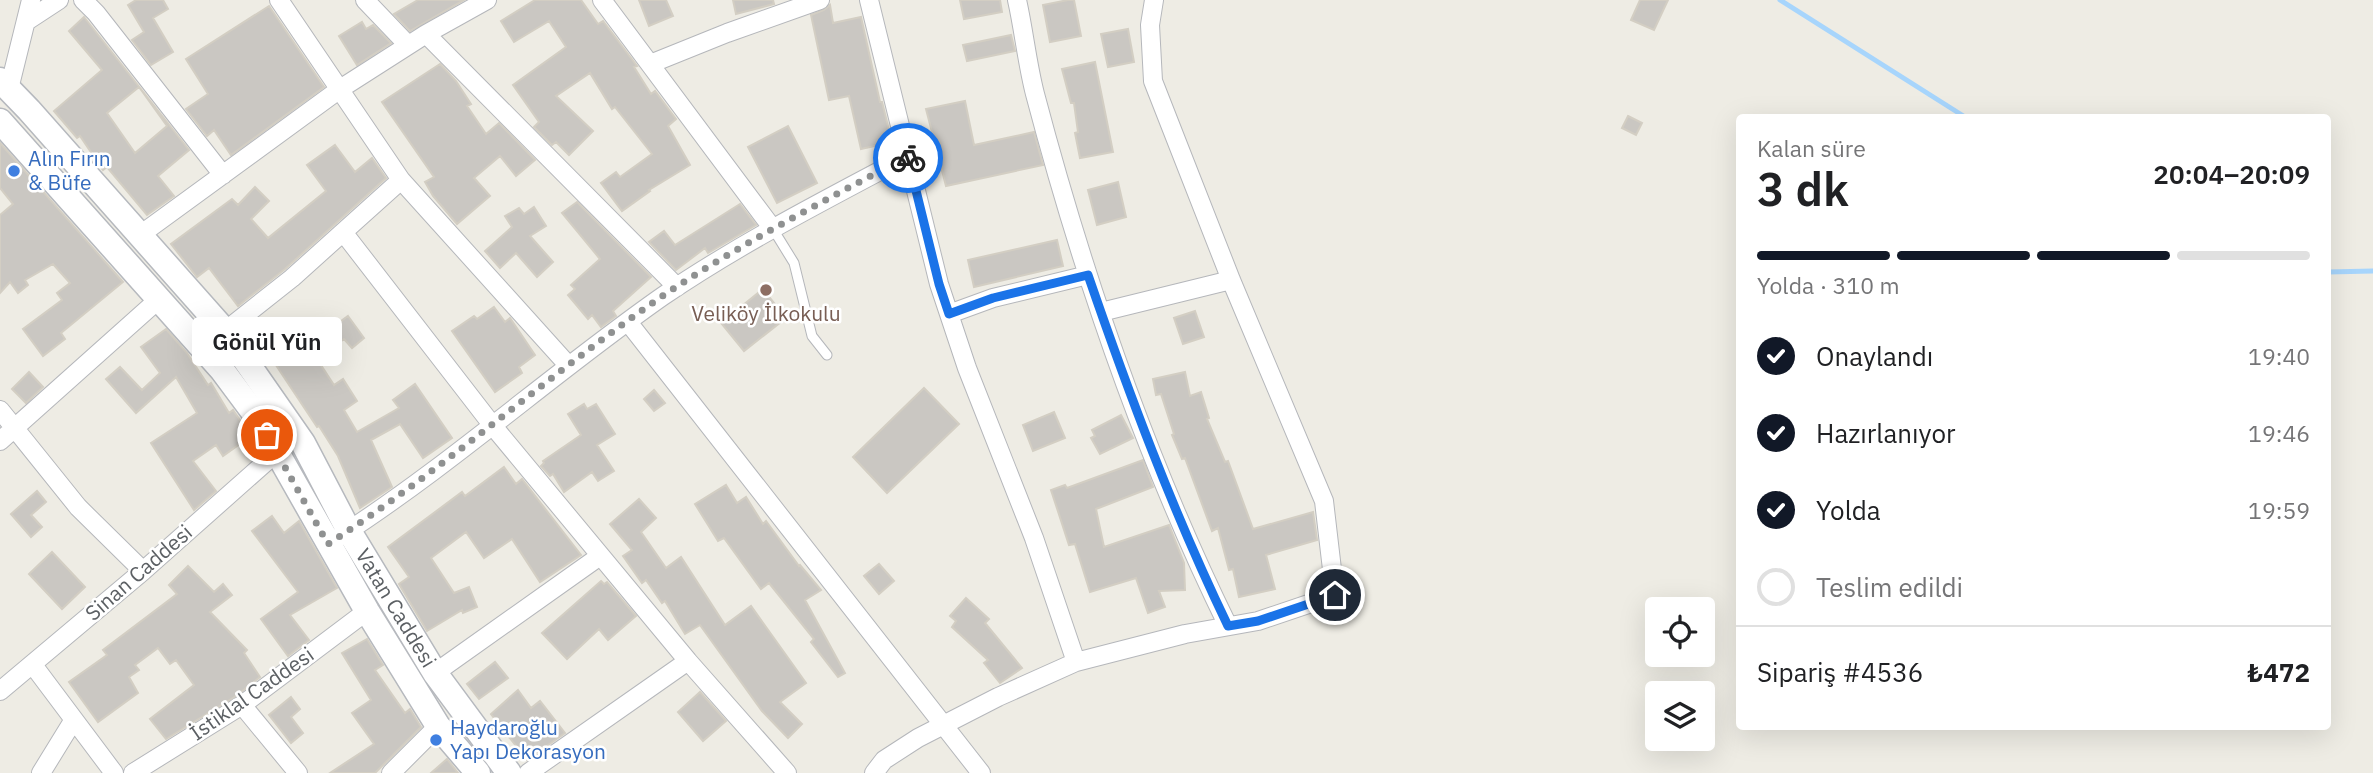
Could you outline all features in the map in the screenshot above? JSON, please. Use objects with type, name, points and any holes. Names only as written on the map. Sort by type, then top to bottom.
[{"type":"main road","name":"Vatan Caddesi","points":[[4,85],[225,331],[303,443],[367,611],[438,726],[478,773]]},
{"type":"main road","name":"Vatan Caddesi","points":[[0,121],[222,370],[257,417],[276,453],[509,773]]},
{"type":"street","points":[[4,85],[32,0]]},
{"type":"street","points":[[27,21],[59,0]]},
{"type":"street","points":[[83,0],[223,175]]},
{"type":"street","points":[[279,0],[401,180],[568,365]]},
{"type":"street","points":[[365,0],[408,46]]},
{"type":"street","points":[[140,235],[340,89],[426,34],[487,0]]},
{"type":"street","points":[[602,0],[773,229]]},
{"type":"street","points":[[650,64],[820,0]]},
{"type":"street","points":[[869,0],[939,284],[967,368],[1034,538],[1076,662]]},
{"type":"street","points":[[1017,0],[1034,91],[1088,275],[1136,410],[1195,558],[1228,626]]},
{"type":"street","points":[[874,773],[884,760],[918,738],[1076,662],[1185,634],[1258,621],[1335,595],[1324,501],[1231,280],[1153,81],[1150,25],[1154,0]]},
{"type":"street","points":[[426,34],[677,287]]},
{"type":"street","points":[[339,537],[493,426],[568,365],[677,287],[773,229],[908,156]]},
{"type":"street","points":[[225,331],[292,278],[401,180]]},
{"type":"street","points":[[343,232],[493,426],[688,661],[787,773]]},
{"type":"street","points":[[949,314],[993,298],[1088,275]]},
{"type":"street","points":[[1101,312],[1231,280]]},
{"type":"street","points":[[0,441],[159,299]]},
{"type":"street","points":[[628,322],[981,773]]},
{"type":"street","points":[[0,410],[78,507],[143,571]]},
{"type":"street","name":"Sinan Caddesi","points":[[2,686],[33,665],[276,453]]},
{"type":"street","points":[[435,673],[600,556]]},
{"type":"street","name":"İstiklal Caddesi","points":[[133,773],[242,705],[367,611]]},
{"type":"street","points":[[528,773],[688,661]]},
{"type":"street","points":[[33,665],[114,773]]},
{"type":"street","points":[[242,705],[298,773]]},
{"type":"street","points":[[41,773],[73,721]]},
{"type":"street","points":[[391,773],[438,726]]},
{"type":"lane","points":[[773,229],[794,263],[812,336],[827,355]]},
{"type":"building","points":[[136,0],[163,0],[168,9],[153,18],[173,52],[151,65],[132,40],[144,32],[128,5]]},
{"type":"building","points":[[418,0],[464,0],[410,31],[394,14]]},
{"type":"building","points":[[535,0],[581,0],[598,24],[603,21],[637,66],[634,67],[651,94],[655,91],[676,119],[668,126],[690,165],[649,190],[622,211],[601,183],[616,172],[620,177],[652,154],[615,107],[612,109],[590,73],[556,96],[593,131],[569,155],[556,142],[552,145],[534,127],[539,122],[513,85],[566,47],[549,21],[514,42],[501,21]]},
{"type":"building","points":[[639,0],[666,0],[673,16],[649,26]]},
{"type":"building","points":[[733,0],[773,0],[774,4],[736,14]]},
{"type":"building","points":[[960,0],[1000,0],[1002,12],[964,19]]},
{"type":"building","points":[[1074,0],[1081,36],[1050,42],[1043,5]]},
{"type":"building","points":[[1640,0],[1668,0],[1654,30],[1631,20]]},
{"type":"building","points":[[830,5],[833,23],[861,17],[892,142],[861,149],[849,96],[829,100],[811,15]]},
{"type":"building","points":[[269,6],[324,87],[231,155],[214,130],[207,136],[186,109],[208,94],[186,59]]},
{"type":"building","points":[[84,17],[189,150],[158,176],[174,196],[147,215],[107,167],[103,170],[80,136],[77,138],[54,111],[102,70],[69,31]],"holes":[[[139,87],[167,126],[135,153],[107,113]]]},
{"type":"building","points":[[362,22],[366,29],[373,25],[391,43],[357,65],[339,36]]},
{"type":"building","points":[[1128,29],[1134,62],[1108,67],[1101,34]]},
{"type":"building","points":[[1011,35],[1015,51],[967,61],[963,45]]},
{"type":"building","points":[[1095,62],[1113,152],[1080,158],[1075,133],[1078,132],[1074,103],[1071,103],[1062,69]]},
{"type":"building","points":[[440,64],[456,81],[471,104],[467,106],[486,134],[499,123],[535,160],[516,176],[500,156],[474,178],[490,196],[457,224],[433,196],[425,182],[434,177],[382,102]]},
{"type":"building","points":[[965,101],[974,145],[1034,132],[1043,165],[946,186],[926,109]]},
{"type":"building","points":[[1628,116],[1642,123],[1636,135],[1622,128]]},
{"type":"building","points":[[788,126],[817,183],[777,203],[748,147]]},
{"type":"building","points":[[0,143],[123,282],[61,333],[65,339],[43,356],[23,329],[62,300],[57,293],[70,283],[53,264],[25,280],[28,285],[18,293],[10,282],[0,293],[0,215],[13,204],[0,188]]},
{"type":"building","points":[[335,145],[355,172],[372,158],[386,178],[285,269],[238,306],[209,268],[197,277],[171,244],[232,199],[238,205],[255,187],[269,201],[251,219],[268,238],[326,191],[307,165]]},
{"type":"building","points":[[1118,182],[1126,217],[1097,225],[1088,190]]},
{"type":"building","points":[[577,202],[651,277],[613,311],[616,316],[601,327],[592,315],[588,319],[568,295],[575,289],[571,285],[600,259],[562,213]]},
{"type":"building","points":[[740,204],[756,225],[708,253],[705,248],[676,270],[649,242],[664,231],[675,245]]},
{"type":"building","points":[[534,207],[546,226],[530,236],[553,262],[537,277],[516,253],[500,268],[485,251],[512,227],[505,216],[519,208],[524,214]]},
{"type":"building","points":[[1057,240],[1063,266],[974,287],[968,260]]},
{"type":"building","points":[[763,289],[786,318],[744,351],[721,323]]},
{"type":"building","points":[[494,307],[505,322],[510,318],[535,355],[519,367],[522,373],[495,392],[452,331],[474,316],[477,319]]},
{"type":"building","points":[[1195,311],[1204,337],[1183,344],[1174,318]]},
{"type":"building","points":[[348,316],[364,338],[352,348],[344,339],[317,359],[334,385],[343,379],[357,401],[344,410],[357,432],[399,408],[393,400],[415,384],[452,438],[423,458],[400,424],[371,440],[392,487],[360,508],[338,456],[258,338],[283,321],[301,347],[310,341],[311,343]]},
{"type":"building","points":[[166,329],[187,353],[208,385],[211,383],[229,413],[233,410],[251,436],[223,456],[216,445],[193,461],[216,491],[194,510],[151,443],[197,413],[176,377],[136,413],[106,379],[120,367],[142,390],[160,373],[141,347]]},
{"type":"building","points":[[29,372],[43,387],[26,403],[12,389]]},
{"type":"building","points":[[1185,372],[1190,396],[1201,392],[1209,418],[1207,419],[1225,462],[1228,461],[1253,529],[1313,512],[1317,540],[1266,555],[1275,589],[1239,597],[1233,569],[1229,570],[1218,528],[1212,531],[1185,458],[1182,459],[1172,435],[1174,434],[1161,394],[1156,395],[1153,379]]},
{"type":"building","points":[[924,388],[959,424],[887,493],[853,457]]},
{"type":"building","points":[[654,390],[665,403],[654,411],[644,399]]},
{"type":"building","points":[[584,404],[587,409],[596,404],[615,434],[597,445],[614,471],[598,481],[592,472],[564,492],[553,474],[550,476],[541,466],[543,461],[581,435],[568,414]]},
{"type":"building","points":[[1054,412],[1065,438],[1033,451],[1023,425]]},
{"type":"building","points":[[1121,415],[1133,438],[1100,454],[1091,438],[1095,436],[1092,430]]},
{"type":"building","points":[[1143,460],[1153,487],[1096,509],[1104,547],[1169,525],[1184,563],[1185,590],[1159,591],[1165,607],[1148,613],[1136,578],[1090,592],[1075,544],[1069,545],[1051,490],[1065,485],[1067,488]]},
{"type":"building","points":[[504,467],[516,484],[522,479],[581,555],[540,582],[512,539],[484,558],[466,532],[431,558],[454,593],[469,587],[477,607],[463,613],[462,610],[427,631],[399,584],[409,577],[388,547],[462,492],[465,496]]},
{"type":"building","points":[[726,485],[737,503],[746,497],[763,524],[766,521],[799,566],[821,590],[805,600],[845,673],[838,677],[811,642],[814,639],[769,583],[761,589],[724,538],[718,541],[695,504]]},
{"type":"building","points":[[37,491],[46,502],[31,515],[42,527],[31,537],[11,514]]},
{"type":"building","points":[[639,499],[656,518],[641,532],[666,568],[681,557],[725,625],[751,606],[806,683],[780,702],[802,724],[788,738],[762,711],[700,625],[685,634],[665,601],[662,603],[646,580],[642,583],[623,556],[632,550],[610,524]]},
{"type":"building","points":[[272,516],[284,533],[299,521],[337,588],[290,615],[309,640],[288,656],[261,619],[298,592],[252,531]]},
{"type":"building","points":[[52,552],[85,587],[62,609],[29,574]]},
{"type":"building","points":[[879,564],[894,581],[879,594],[864,576]]},
{"type":"building","points":[[188,566],[214,592],[223,584],[232,595],[210,612],[247,650],[244,653],[260,677],[236,696],[166,739],[150,719],[194,685],[176,660],[170,664],[158,648],[135,665],[139,670],[129,677],[138,693],[98,722],[69,682],[107,655],[103,650],[177,594],[169,585]]},
{"type":"building","points":[[601,581],[604,584],[607,582],[636,616],[608,640],[599,629],[567,659],[542,633]]},
{"type":"building","points":[[966,598],[989,619],[985,623],[1022,668],[1000,683],[984,663],[988,660],[952,627],[956,621],[950,616]]},
{"type":"building","points":[[367,639],[383,665],[375,670],[405,713],[410,709],[421,727],[375,773],[330,773],[374,744],[352,713],[371,700],[342,653]]},
{"type":"building","points":[[495,662],[508,678],[479,699],[467,684]]},
{"type":"building","points":[[518,690],[531,708],[540,701],[565,733],[527,760],[491,714]]},
{"type":"building","points":[[700,692],[726,721],[703,741],[678,712]]},
{"type":"building","points":[[291,697],[300,709],[291,717],[303,733],[291,743],[269,715]]},
{"type":"building","points":[[447,759],[458,773],[431,773]]},
{"type":"waterway","points":[[1780,0],[1960,114]]},
{"type":"waterway","points":[[2331,272],[2373,271]]},
{"type":"way so far","points":[[267,435],[328,544],[493,426],[568,365],[665,295],[773,229],[908,158]]},
{"type":"place","name":"Alın Fırın & Büfe","points":[[14,171]]},
{"type":"place","name":"Veliköy İlkokulu","points":[[766,290]]},
{"type":"place","name":"Gönül Yün","points":[[267,435]]},
{"type":"place","name":"Haydaroğlu Yapı Dekorasyon","points":[[436,740]]},
{"type":"route","points":[[908,158],[949,314],[993,298],[1088,275],[1175,509],[1228,626],[1258,621],[1335,595]]}]
